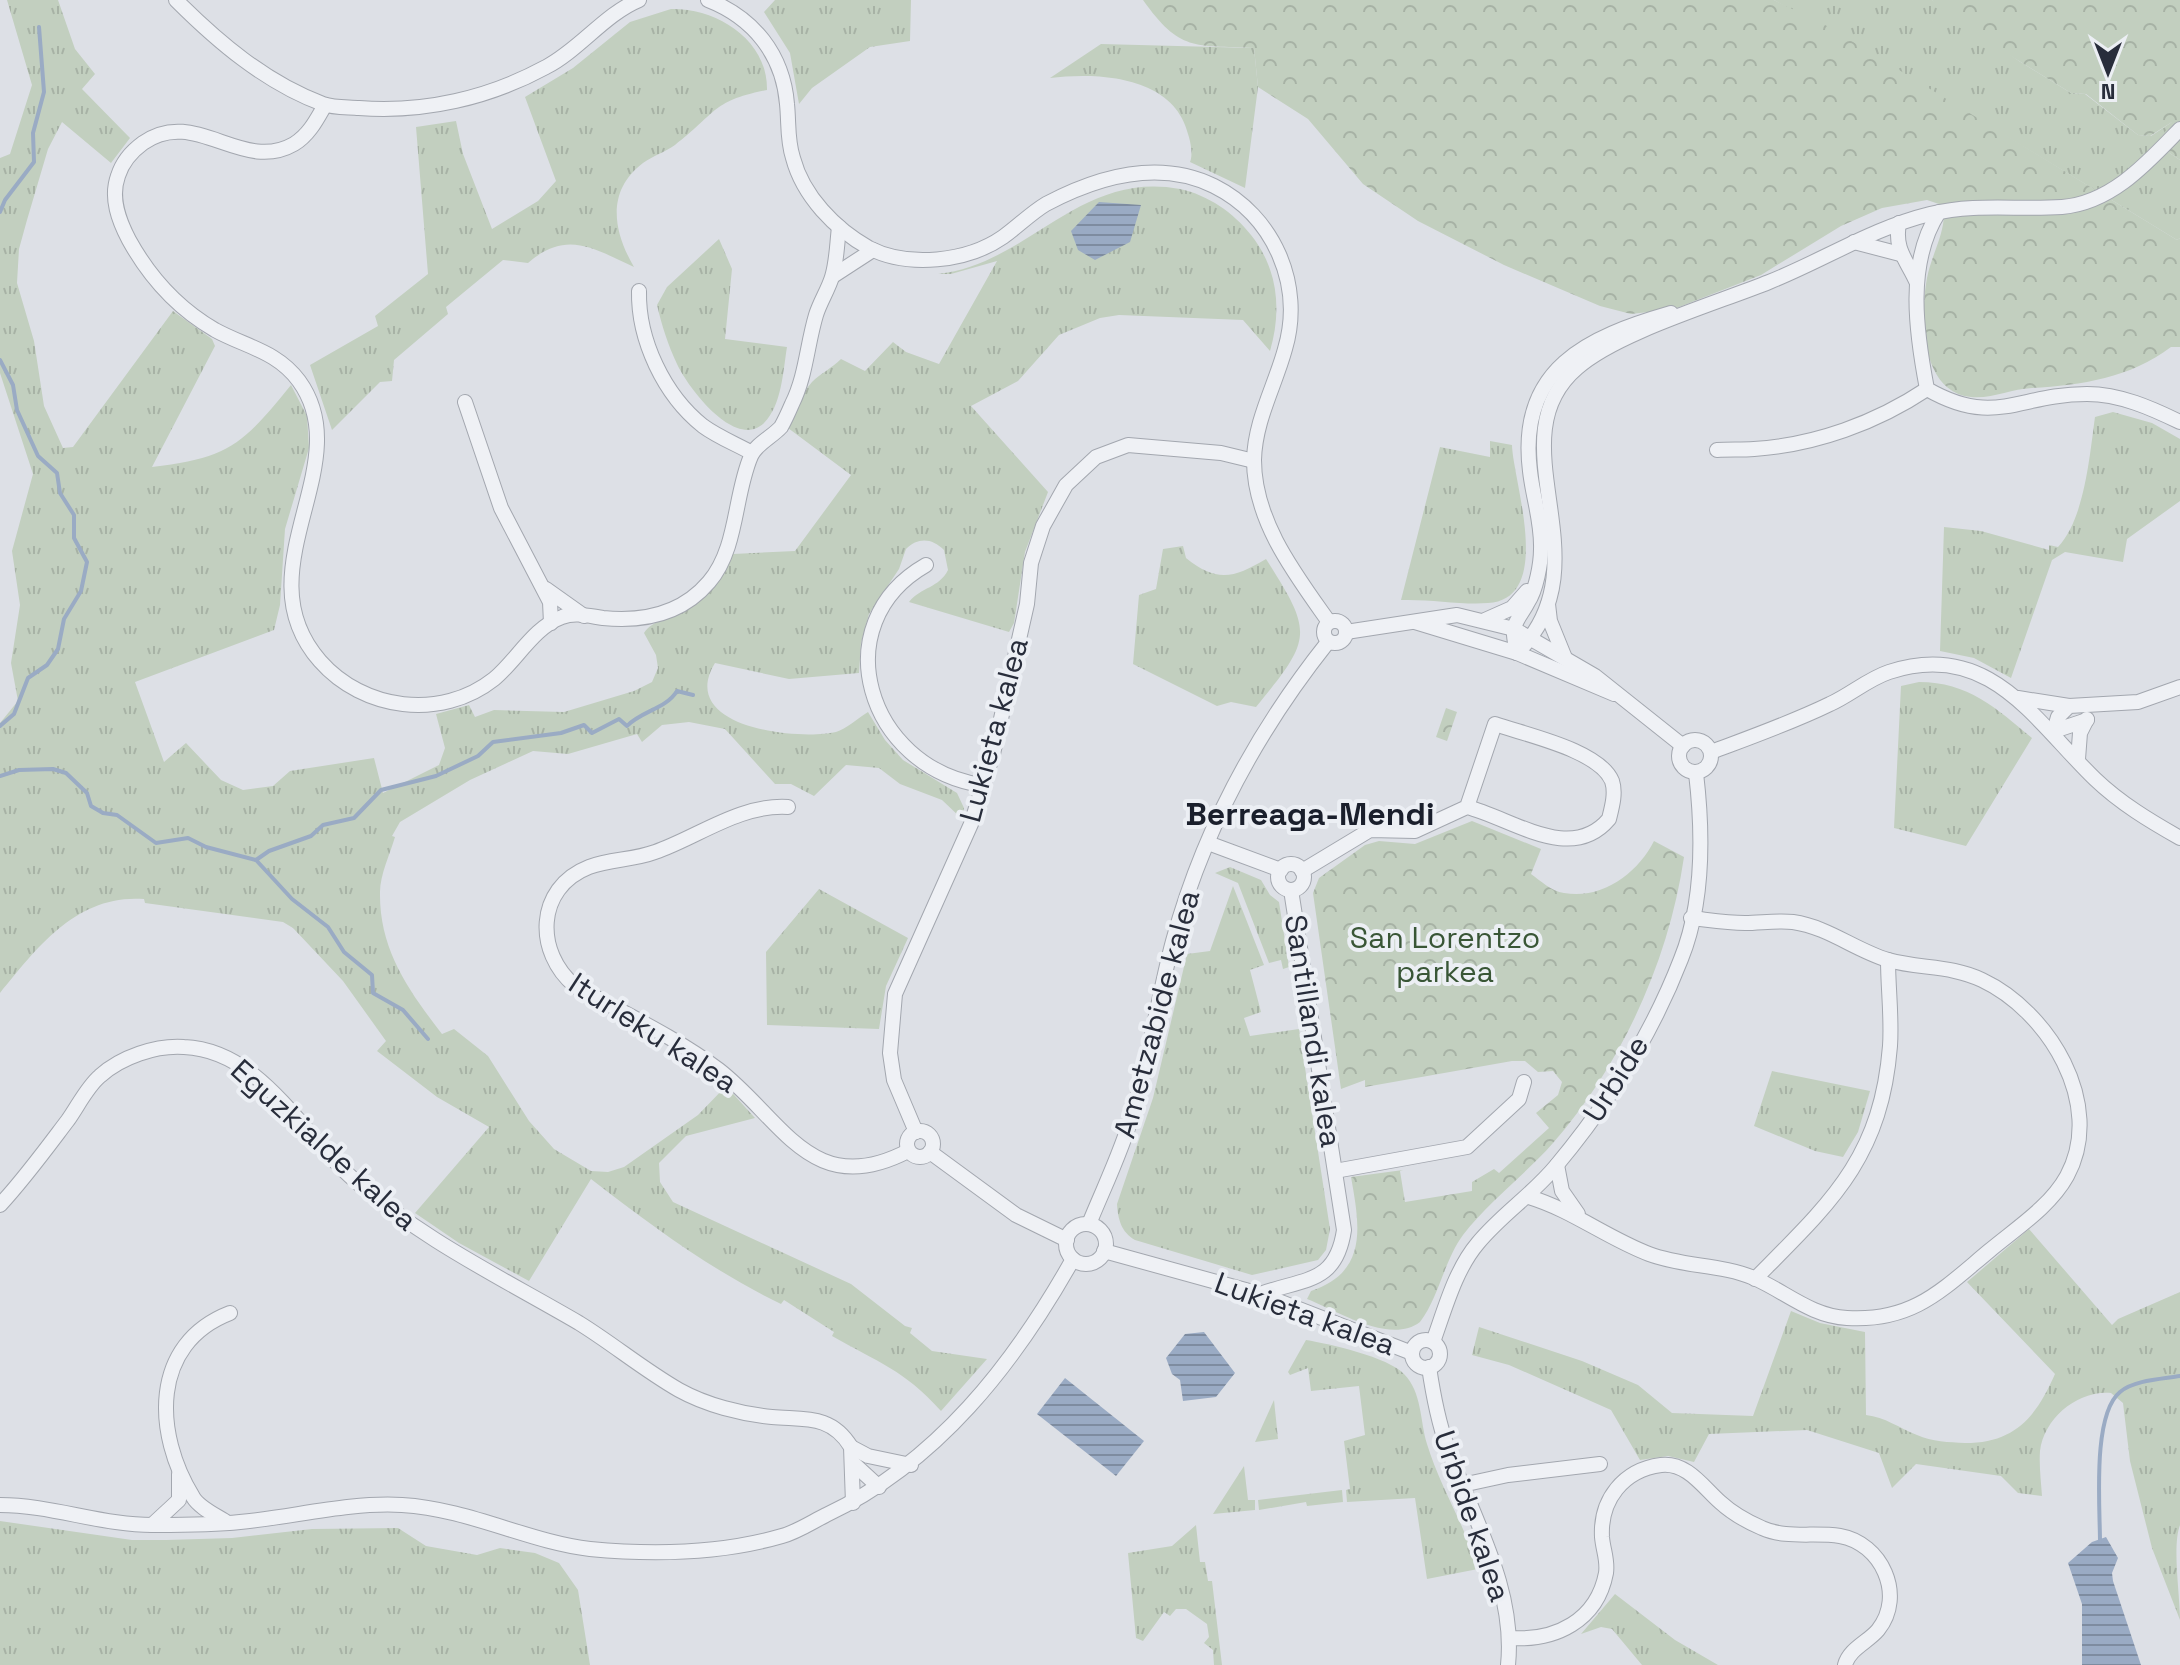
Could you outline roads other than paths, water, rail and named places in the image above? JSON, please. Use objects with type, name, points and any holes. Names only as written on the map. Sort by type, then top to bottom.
[{"type":"street","points":[[176,0],[218,42],[267,76],[325,105],[381,109],[440,105],[496,91],[548,66],[635,1]]},
{"type":"street","points":[[708,0],[744,19],[771,50],[785,87],[793,161],[814,202],[839,227],[873,250],[927,260],[977,250],[1000,239],[1045,205],[1108,179],[1134,173],[1183,175],[1210,184],[1242,203],[1282,256],[1290,291],[1287,345],[1265,402],[1256,442],[1254,461],[1258,494],[1286,561],[1329,622]]},
{"type":"street","points":[[325,105],[303,138],[276,151],[255,151],[183,130],[148,140],[122,166],[115,189],[116,211],[150,275],[181,306],[217,331],[278,359],[297,378],[311,402],[319,437],[318,455],[292,551],[294,606],[305,637],[322,664],[359,692],[379,701],[398,705],[440,703],[494,679],[559,618],[642,619],[670,611],[695,595],[720,565],[752,453],[780,427],[795,400],[816,315],[833,276],[839,227]]},
{"type":"street","points":[[1565,658],[1550,621],[1548,603],[1556,554],[1550,493],[1541,458],[1543,427],[1553,396],[1575,369],[1601,351],[1899,223],[1967,205],[2064,207],[2089,200],[2128,179],[2180,129]]},
{"type":"street","points":[[1919,250],[1939,212]]},
{"type":"street","points":[[1899,223],[1912,236],[1919,250],[1918,331],[1927,389]]},
{"type":"street","points":[[1899,223],[1896,241],[1900,254],[1919,287]]},
{"type":"street","points":[[1854,242],[1900,254]]},
{"type":"street","points":[[833,276],[873,250]]},
{"type":"street","points":[[639,291],[645,333],[668,387],[706,428],[752,453]]},
{"type":"street","points":[[1517,653],[1514,629],[1531,599],[1542,552],[1539,509],[1528,447],[1532,417],[1556,371],[1570,354],[1589,341],[1629,325],[1737,294]]},
{"type":"street","points":[[1927,389],[1944,399],[1987,411],[2047,397],[2089,394],[2138,402],[2180,422]]},
{"type":"street","points":[[1717,450],[1797,442],[1863,425],[1927,389]]},
{"type":"street","points":[[465,402],[501,508],[552,609],[551,623]]},
{"type":"street","name":"Lukieta kalea","points":[[1221,453],[1256,442]]},
{"type":"street","name":"Lukieta kalea","points":[[916,1132],[894,1080],[890,1023],[895,994],[971,824],[1003,721],[1031,563],[1043,526],[1066,485],[1096,457],[1128,445],[1221,453],[1254,461]]},
{"type":"street","points":[[926,565],[899,588],[881,613],[869,654],[874,696],[891,734],[919,763],[958,782],[981,785]]},
{"type":"street","points":[[1485,620],[1512,608],[1535,581]]},
{"type":"street","points":[[543,586],[584,616]]},
{"type":"street","points":[[1517,653],[1531,639],[1548,603]]},
{"type":"street","points":[[1346,632],[1457,615],[1514,629],[1565,658],[1643,710],[1683,746]]},
{"type":"street","points":[[1329,622],[1339,621],[1346,632]]},
{"type":"street","points":[[1329,622],[1323,632],[1328,642],[1341,641],[1346,632]]},
{"type":"street","points":[[1415,622],[1517,653],[1604,692],[1618,695]]},
{"type":"street","name":"Ametzabide kalea","points":[[1089,1224],[1134,1110],[1173,940],[1208,843],[1242,771],[1285,696],[1328,642]]},
{"type":"street","points":[[1711,752],[1833,703],[1888,672],[1940,664],[1979,673],[2017,698],[2054,731],[2112,794],[2180,838]]},
{"type":"street","points":[[2017,698],[2069,706],[2102,705],[2138,702],[2180,687]]},
{"type":"street","points":[[2078,759],[2080,733],[2087,720],[2102,705]]},
{"type":"street","points":[[2054,731],[2058,717],[2069,706]]},
{"type":"street","points":[[2054,731],[2087,720]]},
{"type":"street","points":[[1495,724],[1587,756],[1603,766],[1613,783],[1609,819],[1599,830],[1576,840],[1549,836],[1467,807],[1495,724]]},
{"type":"street","points":[[1691,741],[1701,741],[1711,752],[1709,766],[1696,773],[1682,765],[1679,756],[1683,746],[1691,741]]},
{"type":"street","name":"Urbide","points":[[1433,1342],[1458,1276],[1477,1244],[1513,1207],[1529,1197],[1557,1165],[1621,1076],[1682,958],[1698,879],[1702,819],[1696,773]]},
{"type":"street","name":"Iturleku kalea","points":[[788,807],[757,810],[720,822],[653,853],[579,872],[561,887],[549,907],[545,930],[550,955],[562,975],[575,986],[674,1040],[718,1069],[750,1097],[787,1139],[814,1158],[848,1166],[866,1165],[908,1151]]},
{"type":"street","name":"Santillandi kalea","points":[[1302,871],[1370,830],[1415,831],[1467,807]]},
{"type":"street","points":[[1208,843],[1281,870],[1292,864],[1302,871],[1302,884],[1291,890],[1280,885],[1281,870]]},
{"type":"street","name":"Santillandi kalea","points":[[1260,1294],[1322,1274],[1334,1265],[1344,1230],[1291,890]]},
{"type":"street","points":[[1529,1197],[1584,1220],[1649,1254],[1755,1279],[1821,1314],[1845,1318],[1883,1318],[1912,1310],[1937,1294],[2047,1202],[2068,1175],[2076,1145],[2075,1090],[2065,1063],[2039,1023],[2002,991],[1982,980],[1934,965],[1888,960],[1831,932],[1792,922],[1691,918]]},
{"type":"street","points":[[1755,1279],[1831,1201],[1869,1142],[1885,1089],[1890,1043],[1888,960]]},
{"type":"street","name":"Eguzkialde kalea","points":[[0,1205],[27,1175],[99,1077],[140,1054],[182,1046],[205,1049],[242,1065],[348,1174],[438,1243],[582,1325],[684,1393],[724,1408],[772,1417],[812,1417],[830,1426],[851,1447],[868,1456],[911,1465]]},
{"type":"street","name":"Santillandi kalea","points":[[1335,1171],[1467,1147],[1519,1099],[1524,1082]]},
{"type":"street","points":[[916,1132],[930,1137],[930,1152],[919,1157],[908,1151],[908,1140],[916,1132]]},
{"type":"street","points":[[0,1505],[152,1525],[228,1523],[372,1504],[404,1505],[469,1516],[586,1548],[655,1554],[709,1550],[784,1536],[879,1487],[911,1465],[944,1434],[1010,1359],[1073,1259],[1067,1240],[1016,1215],[930,1152]]},
{"type":"street","points":[[1557,1165],[1562,1191],[1584,1220]]},
{"type":"street","points":[[1542,1182],[1562,1191]]},
{"type":"street","points":[[1542,1182],[1548,1203]]},
{"type":"street","points":[[1067,1240],[1077,1226],[1089,1224],[1103,1234],[1104,1251],[1091,1263],[1073,1259]]},
{"type":"street","name":"Lukieta kalea","points":[[1104,1251],[1260,1294],[1412,1353]]},
{"type":"street","points":[[189,1524],[179,1469],[167,1437],[165,1411],[176,1358],[191,1335],[230,1313]]},
{"type":"street","points":[[1419,1342],[1433,1342],[1440,1354],[1437,1362],[1429,1367],[1417,1365],[1412,1353],[1419,1342]]},
{"type":"street","name":"Urbide kalea","points":[[1429,1367],[1446,1443],[1480,1523],[1511,1638],[1508,1665]]},
{"type":"street","points":[[851,1447],[853,1503]]},
{"type":"street","points":[[868,1456],[879,1487]]},
{"type":"street","points":[[854,1464],[879,1487]]},
{"type":"street","points":[[1462,1485],[1508,1475],[1600,1464]]},
{"type":"street","points":[[1511,1638],[1535,1640],[1563,1632],[1584,1616],[1597,1598],[1605,1575],[1602,1538],[1609,1498],[1620,1482],[1662,1465],[1690,1474],[1727,1507],[1765,1530],[1780,1534],[1827,1534],[1865,1545],[1885,1571],[1887,1613],[1878,1630],[1847,1658],[1845,1665]]},
{"type":"street","points":[[186,1499],[228,1523]]},
{"type":"street","points":[[152,1525],[186,1499]]},
{"type":"water","points":[[1099,202],[1141,205],[1130,242],[1095,260],[1078,250],[1071,231]]},
{"type":"water","points":[[1204,1332],[1235,1373],[1216,1397],[1183,1401],[1180,1380],[1172,1374],[1166,1358],[1185,1334]]},
{"type":"water","points":[[1065,1378],[1144,1441],[1116,1476],[1037,1414]]},
{"type":"water","points":[[2106,1537],[2118,1558],[2112,1573],[2113,1581],[2141,1665],[2082,1665],[2082,1604],[2068,1563],[2092,1542]]},
{"type":"waterway","points":[[0,212],[5,200],[34,162],[33,133],[44,92],[39,27]]},
{"type":"waterway","points":[[0,360],[13,385],[17,410],[38,456],[57,473],[60,493],[74,515],[74,538],[87,562],[81,591],[64,619],[58,649],[47,665],[28,678],[14,714],[0,726]]},
{"type":"waterway","points":[[256,860],[269,851],[311,836],[323,825],[354,818],[381,790],[436,776],[478,756],[493,742],[561,733],[584,725],[592,733],[619,719],[627,726],[667,702],[677,691],[693,695]]},
{"type":"waterway","points":[[0,776],[19,770],[53,769],[66,773],[87,793],[91,806],[103,813],[117,815],[156,843],[188,838],[206,847],[256,860],[292,899],[328,927],[344,952],[372,975],[373,993],[403,1010],[428,1039]]},
{"type":"waterway","points":[[2100,1542],[2101,1440],[2111,1404],[2120,1392],[2133,1385],[2180,1376]]},
{"type":"district","name":"Berreaga-Mendi","points":[[1310,814]]},
{"type":"park label","name":"San Lorentzo parkea","points":[[1445,955]]}]
